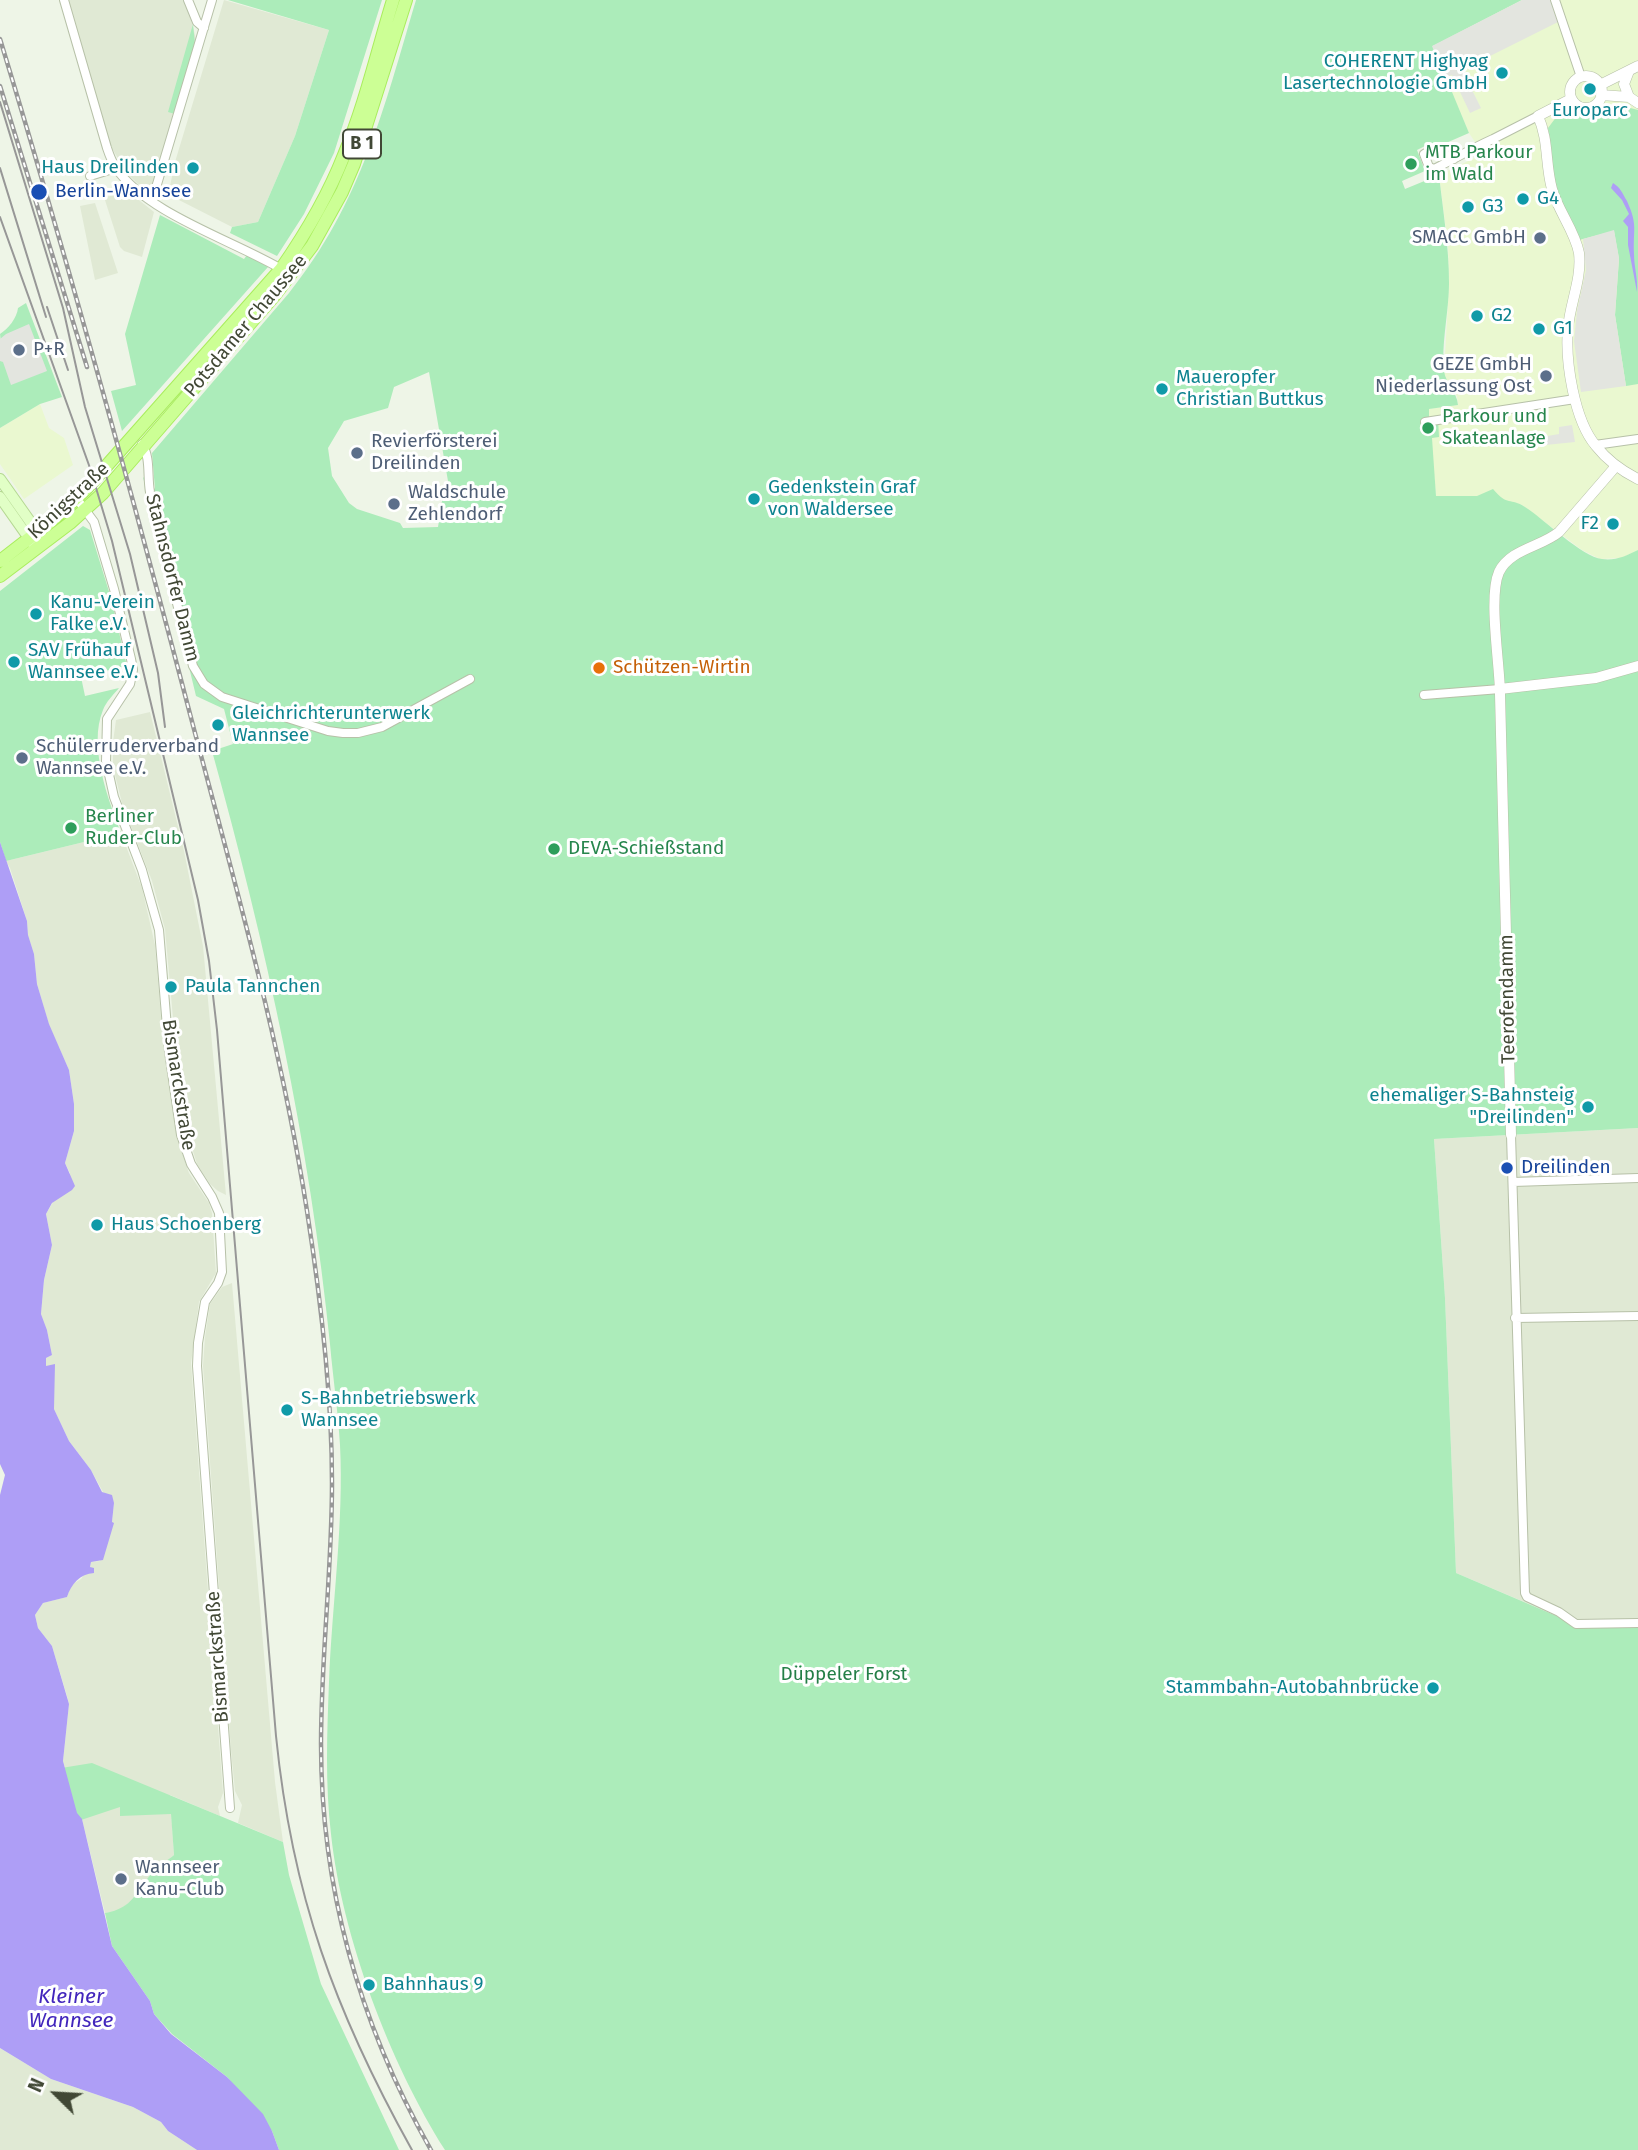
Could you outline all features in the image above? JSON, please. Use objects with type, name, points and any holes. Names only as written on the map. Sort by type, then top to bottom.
[{"type":"main road","name":"Potsdamer Chaussee","points":[[133,437],[286,272],[344,156],[393,0]]},
{"type":"main road","name":"Potsdamer Chaussee","points":[[144,446],[328,218],[354,164],[406,0]]},
{"type":"main road","name":"Königstraße","points":[[0,576],[37,541],[133,437]]},
{"type":"main road","name":"Königstraße","points":[[0,561],[86,510],[144,446]]},
{"type":"main road","points":[[0,479],[37,541]]},
{"type":"main road","points":[[0,498],[18,513]]},
{"type":"street","points":[[64,0],[107,148],[116,168],[152,201],[286,272]]},
{"type":"street","points":[[188,0],[197,22],[204,28]]},
{"type":"street","points":[[152,201],[212,0]]},
{"type":"street","points":[[1555,0],[1581,77]]},
{"type":"street","points":[[1581,77],[1572,86],[1572,99],[1578,106],[1588,108],[1597,104],[1600,90],[1631,72]]},
{"type":"street","points":[[1631,72],[1624,84],[1633,100]]},
{"type":"street","points":[[1581,77],[1592,78],[1600,90],[1633,100]]},
{"type":"street","points":[[1454,159],[1572,99]]},
{"type":"street","points":[[1538,116],[1547,141],[1546,164],[1552,188],[1578,253],[1578,276],[1567,328],[1575,399],[1595,445],[1616,466],[1638,479]]},
{"type":"street","points":[[90,176],[116,168]]},
{"type":"street","points":[[1425,422],[1575,399]]},
{"type":"street","points":[[133,437],[144,446]]},
{"type":"street","points":[[1595,445],[1638,439]]},
{"type":"street","name":"Stahnsdorfer Damm","points":[[144,446],[149,486],[195,674],[213,692],[231,701],[328,731],[358,733],[382,727],[470,679]]},
{"type":"street","name":"Teerofendamm","points":[[1616,466],[1559,532],[1548,540],[1512,556],[1499,572],[1495,596],[1500,689],[1515,1318],[1525,1588],[1527,1597],[1559,1612],[1576,1625],[1638,1623]]},
{"type":"street","name":"Bismarckstraße","points":[[76,499],[94,522],[114,589],[133,670],[130,684],[107,719],[105,738],[108,772],[118,811],[148,890],[159,930],[169,1052],[181,1135],[191,1164],[219,1213],[223,1268],[218,1283],[205,1302],[197,1366],[229,1808]]},
{"type":"street","points":[[1424,695],[1595,678],[1638,666]]},
{"type":"street","points":[[1513,1182],[1638,1178]]},
{"type":"street","points":[[1515,1318],[1638,1316]]},
{"type":"shaded area","points":[[66,0],[186,0],[196,39],[150,189],[142,188],[127,173],[111,147]]},
{"type":"shaded area","points":[[224,0],[329,30],[295,136],[258,222],[232,227],[175,198],[169,191],[175,162]]},
{"type":"shaded area","points":[[1522,0],[1638,0],[1638,550],[1622,558],[1600,559],[1582,550],[1522,505],[1477,496],[1436,496],[1428,409],[1458,405],[1457,396],[1450,388],[1444,373],[1449,285],[1448,246],[1439,175],[1483,154],[1469,133],[1432,46]]},
{"type":"shaded area","points":[[1522,0],[1551,0],[1558,22],[1462,70],[1481,108],[1470,113],[1452,75],[1444,78],[1432,46]]},
{"type":"shaded area","points":[[130,193],[154,212],[142,257],[120,247],[104,197]]},
{"type":"shaded area","points":[[95,203],[118,273],[95,280],[80,206]]},
{"type":"shaded area","points":[[1614,230],[1619,258],[1615,315],[1626,386],[1581,392],[1574,341],[1586,270],[1583,239]]},
{"type":"shaded area","name":"P+R","points":[[29,324],[47,371],[11,385],[3,362],[0,361],[0,339]]},
{"type":"shaded area","points":[[40,404],[49,428],[64,438],[73,465],[24,499],[0,464],[0,428]]},
{"type":"shaded area","points":[[1572,425],[1575,442],[1526,447],[1525,440],[1559,434],[1559,427]]},
{"type":"shaded area","points":[[150,712],[184,851],[203,946],[226,1195],[210,1184],[197,1164],[189,1138],[177,1063],[165,929],[152,881],[122,803],[113,767],[116,720]]},
{"type":"shaded area","points":[[121,833],[142,888],[155,945],[164,1052],[177,1139],[189,1173],[209,1203],[212,1213],[216,1273],[199,1302],[191,1363],[223,1793],[218,1807],[220,1816],[170,1795],[174,1855],[150,1875],[135,1899],[117,1911],[105,1913],[82,1819],[77,1813],[63,1761],[69,1704],[52,1646],[38,1628],[35,1615],[43,1603],[67,1597],[71,1585],[81,1579],[91,1562],[100,1561],[112,1522],[114,1503],[103,1492],[91,1470],[69,1441],[54,1409],[49,1367],[46,1366],[46,1358],[52,1355],[41,1314],[44,1280],[52,1245],[46,1214],[70,1173],[65,1163],[74,1131],[74,1104],[69,1070],[49,1025],[37,984],[27,921],[6,861]]},
{"type":"shaded area","name":"Dreilinden","points":[[1638,1128],[1638,1625],[1576,1624],[1456,1573],[1445,1298],[1434,1139]]},
{"type":"shaded area","points":[[232,1283],[275,1782],[283,1842],[238,1823],[242,1805],[235,1791],[231,1750],[203,1366],[210,1304],[222,1287]]},
{"type":"shaded area","points":[[0,2048],[51,2079],[133,2107],[161,2122],[168,2131],[197,2150],[0,2150]]},
{"type":"green space","points":[[228,0],[382,0],[334,153],[304,214],[277,256],[230,233],[232,227],[258,222],[295,136],[329,30]]},
{"type":"green space","name":"Düppeler Forst","points":[[416,0],[1522,0],[1433,46],[1469,133],[1446,143],[1431,143],[1417,150],[1425,171],[1402,181],[1405,189],[1439,175],[1446,229],[1449,283],[1444,371],[1458,405],[1429,409],[1429,417],[1438,416],[1439,437],[1432,438],[1436,496],[1477,496],[1493,489],[1502,498],[1525,507],[1594,557],[1616,559],[1638,550],[1638,1128],[1434,1139],[1445,1298],[1456,1573],[1573,1623],[1638,1625],[1638,2150],[445,2150],[425,2116],[388,2039],[372,1998],[357,1956],[337,1874],[329,1815],[327,1739],[339,1534],[340,1445],[311,1194],[268,971],[212,751],[233,744],[224,709],[196,696],[143,477],[155,489],[152,453],[289,293],[335,224],[368,153]],"holes":[[[429,372],[448,481],[444,488],[438,527],[403,528],[400,523],[357,509],[349,503],[332,476],[328,448],[344,421],[388,408],[394,387]]]},
{"type":"green space","points":[[193,24],[195,44],[175,114],[168,112]]},
{"type":"green space","points":[[1608,105],[1638,110],[1638,384],[1626,386],[1615,315],[1619,259],[1614,231],[1579,240],[1555,186],[1548,128],[1557,116],[1569,112],[1589,116]]},
{"type":"green space","points":[[160,215],[244,259],[247,255],[268,267],[122,431],[111,391],[136,385],[125,334]]},
{"type":"green space","points":[[26,303],[62,397],[40,404],[0,428],[0,361],[3,361],[0,334],[12,323],[18,308]]},
{"type":"green space","points":[[83,526],[90,530],[111,598],[126,662],[126,666],[81,677],[85,696],[119,688],[103,710],[98,740],[102,772],[121,833],[6,861],[0,842],[0,591]]},
{"type":"green space","points":[[92,1763],[283,1842],[289,1875],[321,1984],[399,2150],[279,2150],[272,2131],[227,2077],[172,2034],[154,2014],[150,2001],[112,1946],[105,1913],[115,1911],[128,1903],[154,1870],[174,1855],[171,1814],[120,1816],[120,1807],[57,1828],[49,1770]]},
{"type":"water","points":[[1613,183],[1627,201],[1633,216],[1637,292],[1628,245],[1628,227],[1623,221],[1629,214],[1622,200],[1611,188]]},
{"type":"water","name":"Kleiner Wannsee","points":[[0,842],[27,921],[37,984],[49,1024],[69,1070],[74,1104],[74,1131],[65,1163],[75,1186],[52,1203],[46,1214],[52,1245],[44,1280],[41,1314],[52,1355],[46,1358],[46,1366],[55,1364],[54,1409],[69,1441],[91,1470],[102,1492],[112,1495],[114,1503],[114,1523],[103,1560],[91,1562],[90,1567],[94,1568],[94,1573],[77,1580],[67,1597],[43,1603],[35,1615],[38,1628],[52,1646],[69,1704],[63,1761],[77,1813],[82,1819],[112,1946],[150,2001],[154,2014],[171,2034],[227,2077],[263,2114],[279,2150],[197,2150],[168,2131],[161,2122],[133,2107],[51,2079],[0,2048],[0,1495],[5,1475],[0,1464]]},
{"type":"tram line","points":[[0,102],[63,308],[85,407],[130,554],[158,673],[165,727]]},
{"type":"tram line","points":[[0,168],[46,317]]},
{"type":"tram line","points":[[0,217],[90,468],[112,541],[198,900],[209,961],[276,1736],[293,1848],[321,1951],[339,2000],[412,2150]]},
{"type":"tram line","points":[[47,307],[68,370]]},
{"type":"railway","points":[[0,39],[149,559],[242,911],[285,1090],[317,1279],[330,1415],[332,1516],[321,1744],[328,1851],[349,1954],[365,2005],[406,2103],[431,2150]]},
{"type":"railway","points":[[0,86],[87,367]]},
{"type":"place","name":"COHERENT Highyag Lasertechnologie GmbH","points":[[1502,73]]},
{"type":"place","name":"Europarc","points":[[1590,89]]},
{"type":"place","name":"MTB Parkour im Wald","points":[[1411,164]]},
{"type":"place","name":"Haus Dreilinden","points":[[193,168]]},
{"type":"place","name":"Berlin-Wannsee","points":[[39,192]]},
{"type":"place","name":"G4","points":[[1523,199]]},
{"type":"place","name":"G3","points":[[1468,207]]},
{"type":"place","name":"SMACC GmbH","points":[[1540,238]]},
{"type":"place","name":"G2","points":[[1477,316]]},
{"type":"place","name":"G1","points":[[1539,329]]},
{"type":"place","name":"P+R","points":[[19,350]]},
{"type":"place","name":"GEZE GmbH Niederlassung Ost","points":[[1546,376]]},
{"type":"place","name":"Maueropfer Christian Buttkus","points":[[1162,389]]},
{"type":"place","name":"Parkour und Skateanlage","points":[[1428,428]]},
{"type":"place","name":"Revierförsterei Dreilinden","points":[[357,453]]},
{"type":"place","name":"Gedenkstein Graf von Waldersee","points":[[754,499]]},
{"type":"place","name":"Waldschule Zehlendorf","points":[[394,504]]},
{"type":"place","name":"F2","points":[[1613,524]]},
{"type":"place","name":"Kanu-Verein Falke e.V.","points":[[36,614]]},
{"type":"place","name":"SAV Frühauf Wannsee e.V.","points":[[14,662]]},
{"type":"place","name":"Schützen-Wirtin","points":[[599,668]]},
{"type":"place","name":"Gleichrichterunterwerk Wannsee","points":[[218,725]]},
{"type":"place","name":"Schülerruderverband Wannsee e.V.","points":[[22,758]]},
{"type":"place","name":"Berliner Ruder-Club","points":[[71,828]]},
{"type":"place","name":"DEVA-Schießstand","points":[[554,849]]},
{"type":"place","name":"Paula Tannchen","points":[[171,987]]},
{"type":"place","name":"ehemaliger S-Bahnsteig \"Dreilinden\"","points":[[1588,1107]]},
{"type":"place","name":"Dreilinden","points":[[1507,1168]]},
{"type":"place","name":"Haus Schoenberg","points":[[97,1225]]},
{"type":"place","name":"S-Bahnbetriebswerk Wannsee","points":[[287,1410]]},
{"type":"place","name":"Stammbahn-Autobahnbrücke","points":[[1433,1688]]},
{"type":"place","name":"Wannseer Kanu-Club","points":[[121,1879]]},
{"type":"place","name":"Bahnhaus 9","points":[[369,1985]]}]
